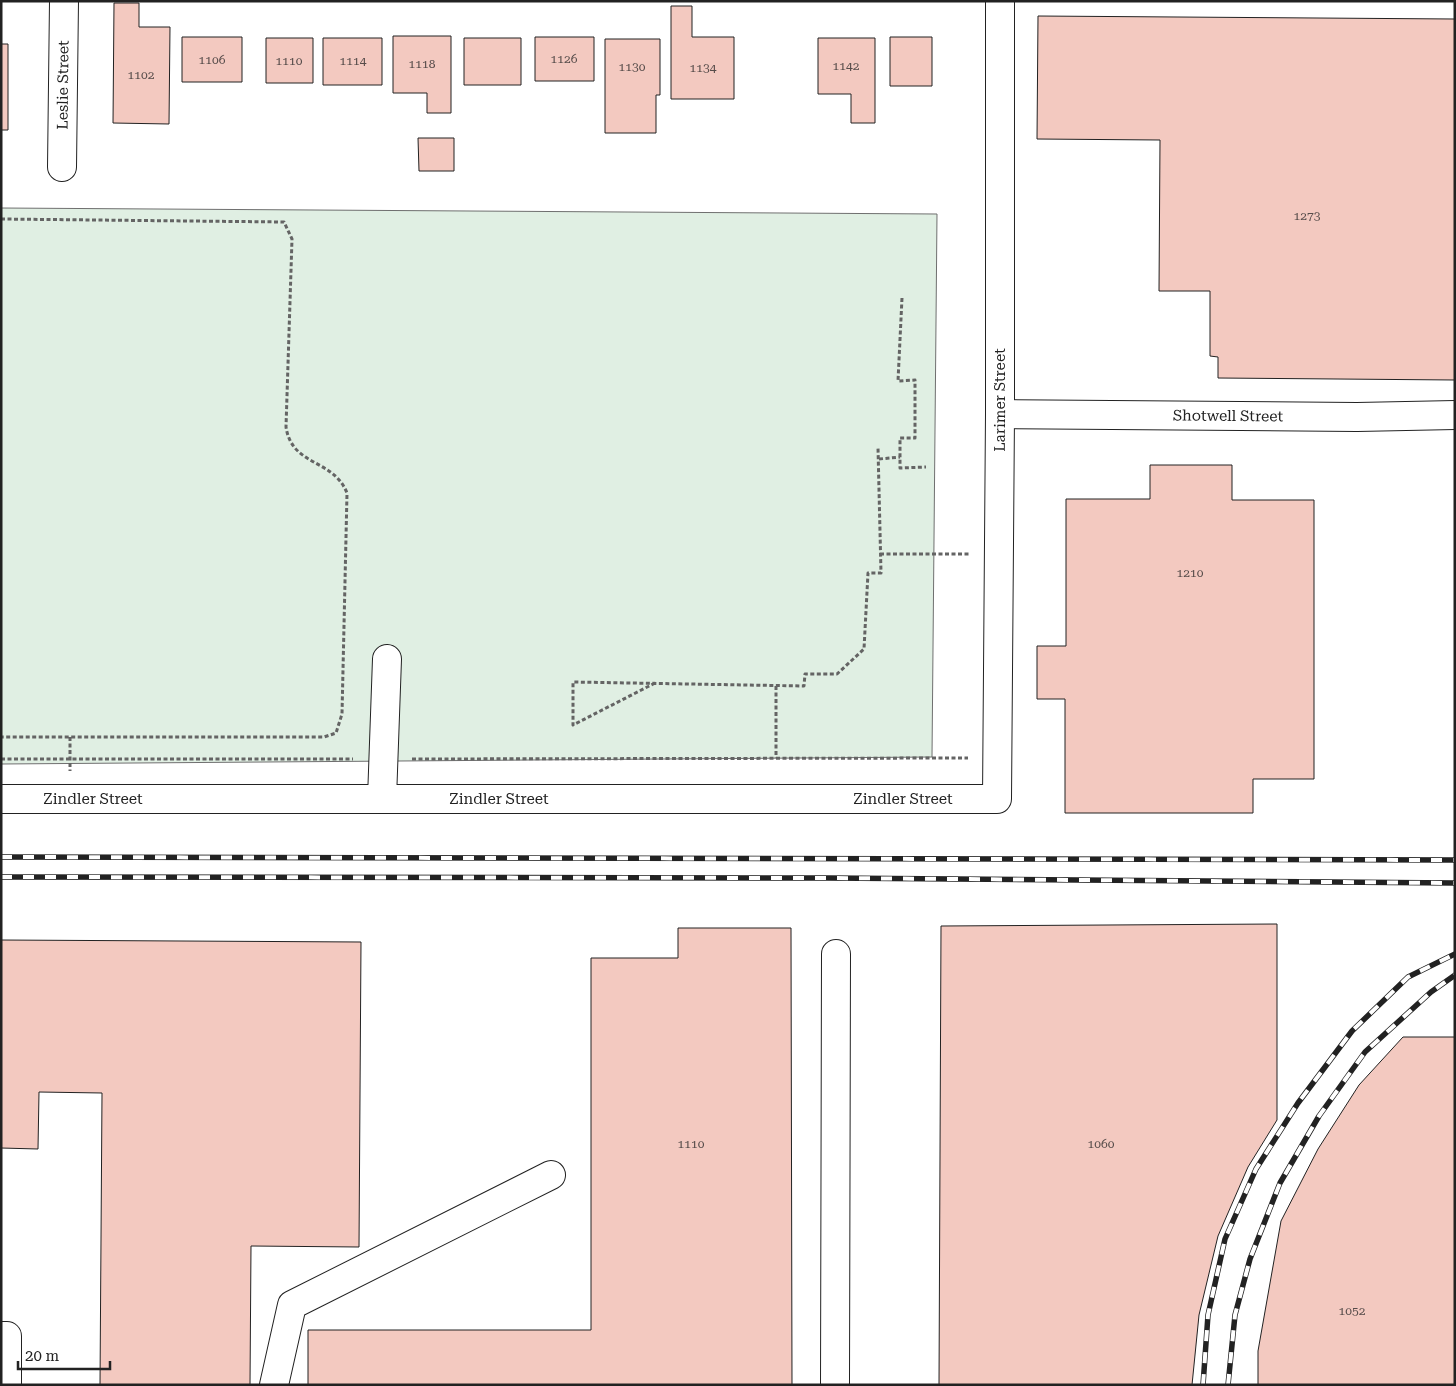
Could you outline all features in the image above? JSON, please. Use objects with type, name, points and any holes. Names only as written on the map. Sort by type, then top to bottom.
[{"type":"street","name":"Leslie Street","points":[[62,168],[64,1]]},
{"type":"street","name":"Larimer Street","points":[[997,799],[1000,414],[1000,1]]},
{"type":"street","name":"Shotwell Street","points":[[1000,414],[1356,417],[1455,415]]},
{"type":"street","points":[[382,799],[387,659]]},
{"type":"street","name":"Zindler Street","points":[[1,799],[997,799]]},
{"type":"street","points":[[835,1385],[836,954]]},
{"type":"street","points":[[274,1385],[292,1305],[552,1175]]},
{"type":"street","points":[[1,1336],[7,1336],[7,1385]]},
{"type":"path","points":[[1,219],[284,222],[292,239],[288,438],[306,458],[338,476],[347,493],[342,714],[336,733],[324,736],[1,736]]},
{"type":"path","points":[[902,298],[898,381],[915,380],[915,438],[900,438],[900,468],[926,467]]},
{"type":"path","points":[[654,683],[573,725],[572,682],[654,683],[776,686],[804,686],[805,674],[837,674],[864,649],[868,573],[881,573],[878,448]]},
{"type":"path","points":[[879,459],[900,457]]},
{"type":"path","points":[[880,554],[999,554]]},
{"type":"path","points":[[776,686],[776,758]]},
{"type":"path","points":[[1,759],[997,758]]},
{"type":"green space","points":[[1,208],[937,214],[932,757],[1,764]]},
{"type":"building","points":[[114,3],[139,3],[139,27],[170,27],[169,124],[113,123]]},
{"type":"building","points":[[671,6],[692,6],[692,37],[734,37],[734,99],[671,99]]},
{"type":"building","points":[[1038,16],[1455,19],[1455,380],[1218,378],[1218,357],[1210,356],[1210,291],[1159,291],[1160,140],[1037,139]]},
{"type":"building","points":[[393,36],[451,36],[451,113],[427,113],[427,93],[393,93]]},
{"type":"building","points":[[182,37],[242,37],[242,82],[182,82]]},
{"type":"building","points":[[535,37],[594,37],[594,81],[535,81]]},
{"type":"building","points":[[890,37],[932,37],[932,86],[890,86]]},
{"type":"building","points":[[266,38],[313,38],[313,83],[266,83]]},
{"type":"building","points":[[323,38],[382,38],[382,85],[323,85]]},
{"type":"building","points":[[464,38],[521,38],[521,85],[464,85]]},
{"type":"building","points":[[818,38],[875,38],[875,123],[851,123],[851,94],[818,94]]},
{"type":"building","points":[[605,39],[660,39],[660,95],[656,95],[656,133],[605,133]]},
{"type":"building","points":[[1,44],[8,44],[8,130],[1,130]]},
{"type":"building","points":[[418,138],[454,138],[454,171],[419,171]]},
{"type":"building","points":[[1150,465],[1232,465],[1232,500],[1314,500],[1314,779],[1253,779],[1253,813],[1065,813],[1065,699],[1037,699],[1037,646],[1066,646],[1066,499],[1150,499]]},
{"type":"building","points":[[1277,924],[1277,1120],[1248,1167],[1218,1236],[1199,1315],[1192,1385],[939,1385],[941,926]]},
{"type":"building","points":[[678,928],[791,928],[792,1385],[308,1385],[308,1330],[591,1330],[591,958],[678,958]]},
{"type":"building","points":[[1,940],[361,942],[359,1247],[251,1246],[250,1385],[100,1385],[102,1093],[39,1092],[38,1149],[1,1148]]},
{"type":"building","points":[[1403,1037],[1455,1037],[1455,1385],[1258,1385],[1258,1351],[1281,1221],[1318,1149],[1359,1085]]},
{"type":"railway","points":[[1,857],[1455,860]]},
{"type":"railway","points":[[1,877],[828,878],[1455,883]]},
{"type":"railway","points":[[1203,1385],[1208,1315],[1225,1239],[1256,1169],[1298,1103],[1352,1031],[1408,977],[1455,954]]},
{"type":"railway","points":[[1228,1385],[1235,1315],[1250,1259],[1280,1183],[1319,1116],[1365,1052],[1431,992],[1455,975]]}]
